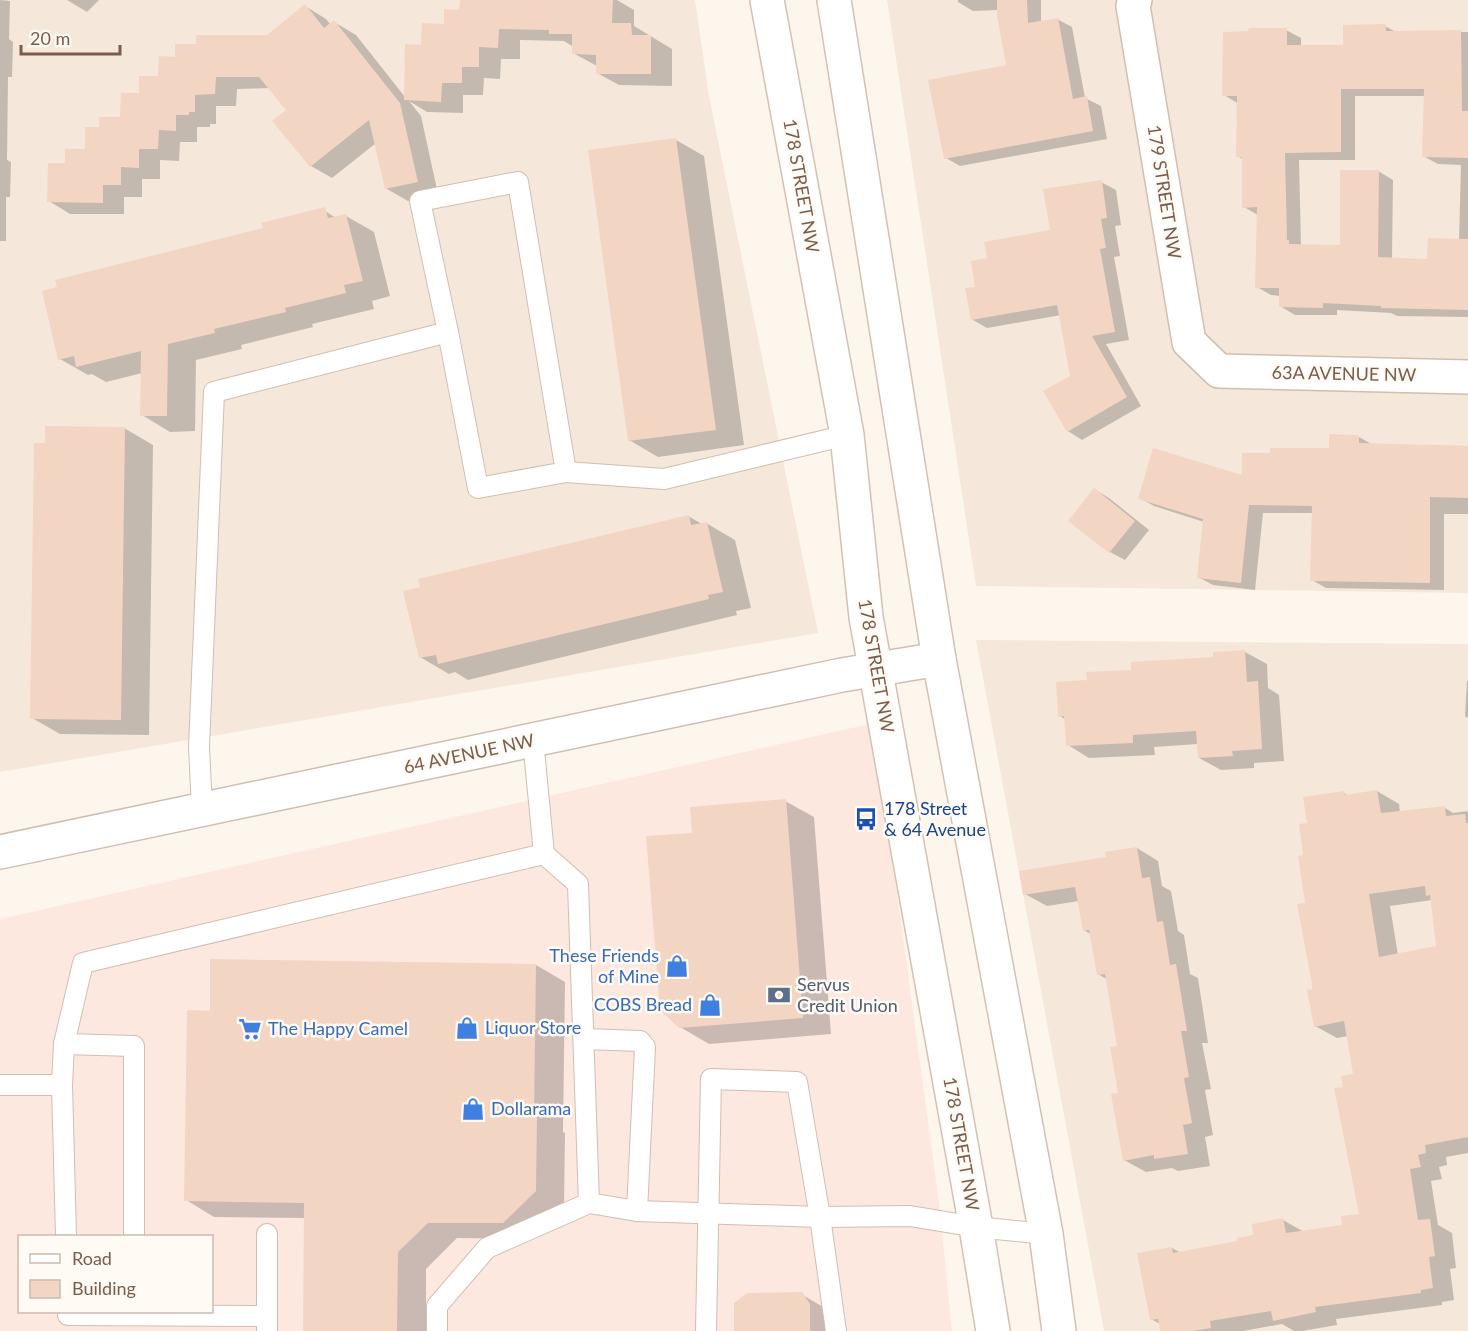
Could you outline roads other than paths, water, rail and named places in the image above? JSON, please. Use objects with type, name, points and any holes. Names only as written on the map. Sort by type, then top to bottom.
[{"type":"main road","name":"178 STREET NW","points":[[767,0],[847,435],[866,617],[993,1331]]},
{"type":"main road","points":[[834,0],[939,658],[1046,1234],[1059,1331]]},
{"type":"main road","name":"179 STREET NW","points":[[1135,0],[1133,6],[1189,342],[1219,371]]},
{"type":"main road","name":"63A AVENUE NW","points":[[1219,371],[1468,377]]},
{"type":"main road","name":"64 AVENUE NW","points":[[0,852],[876,669],[939,658]]},
{"type":"lane","points":[[566,472],[518,182],[420,201],[478,488],[566,472],[664,479],[847,435]]},
{"type":"lane","points":[[202,809],[199,747],[214,392],[448,332]]},
{"type":"lane","points":[[533,740],[544,854],[578,884],[589,1203]]},
{"type":"lane","points":[[66,1235],[62,1085],[64,1044],[83,963],[544,854]]},
{"type":"lane","points":[[585,1040],[640,1041],[645,1047],[637,1211]]},
{"type":"lane","points":[[64,1044],[134,1046],[134,1235]]},
{"type":"lane","points":[[706,1331],[711,1079],[797,1082],[820,1217],[836,1331]]},
{"type":"lane","points":[[0,1085],[62,1085]]},
{"type":"lane","points":[[437,1331],[437,1306],[487,1248],[589,1203],[637,1211],[708,1214],[820,1217],[910,1216],[976,1227],[1046,1234]]},
{"type":"lane","points":[[68,1319],[267,1324],[267,1233]]},
{"type":"place","name":"178 Street & 64 Avenue","points":[[866,819]]},
{"type":"place","name":"These Friends of Mine","points":[[677,966]]},
{"type":"place","name":"Servus Credit Union","points":[[779,995]]},
{"type":"place","name":"COBS Bread","points":[[710,1005]]},
{"type":"place","name":"Liquor Store","points":[[467,1028]]},
{"type":"place","name":"The Happy Camel","points":[[250,1029]]},
{"type":"place","name":"Dollarama","points":[[473,1109]]}]
